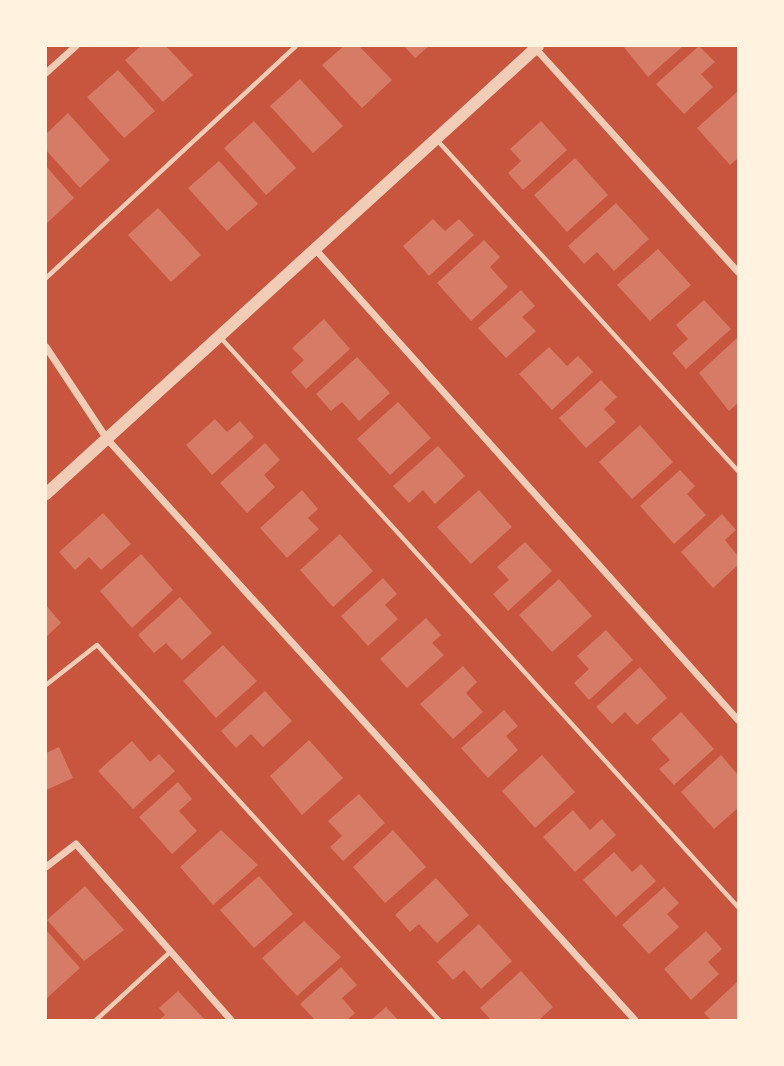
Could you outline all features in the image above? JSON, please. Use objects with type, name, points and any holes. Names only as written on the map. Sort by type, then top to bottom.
[{"type":"street","points":[[46,73],[75,46]]},
{"type":"street","points":[[46,494],[537,47],[738,272]]},
{"type":"street","points":[[315,249],[738,720]]},
{"type":"street","points":[[46,346],[107,439],[635,1020]]},
{"type":"street","points":[[46,867],[76,844],[231,1020]]},
{"type":"lane","points":[[46,278],[296,46]]},
{"type":"lane","points":[[436,139],[738,471]]},
{"type":"lane","points":[[220,336],[738,907]]},
{"type":"lane","points":[[46,685],[97,645],[439,1020]]},
{"type":"lane","points":[[96,1020],[170,952]]},
{"type":"building","points":[[141,46],[166,46],[193,75],[163,102],[125,60]]},
{"type":"building","points":[[344,46],[359,46],[392,80],[362,108],[322,65]]},
{"type":"building","points":[[404,46],[429,46],[415,58]]},
{"type":"building","points":[[623,46],[683,46],[648,77]]},
{"type":"building","points":[[699,46],[715,62],[701,74],[713,87],[684,114],[656,84]]},
{"type":"building","points":[[118,70],[155,111],[124,138],[87,97]]},
{"type":"building","points":[[300,79],[343,126],[313,153],[270,106]]},
{"type":"building","points":[[737,92],[738,158],[730,165],[697,128]]},
{"type":"building","points":[[68,113],[110,160],[80,188],[46,150],[46,134]]},
{"type":"building","points":[[254,121],[296,168],[266,195],[224,148]]},
{"type":"building","points":[[541,121],[567,150],[523,190],[508,173],[521,161],[510,149]]},
{"type":"building","points":[[575,158],[608,195],[567,232],[534,195]]},
{"type":"building","points":[[219,161],[258,204],[227,231],[188,188]]},
{"type":"building","points":[[46,166],[74,198],[46,224]]},
{"type":"building","points":[[616,203],[649,239],[614,271],[597,252],[584,264],[568,246]]},
{"type":"building","points":[[158,208],[201,255],[171,282],[128,235]]},
{"type":"building","points":[[433,219],[445,231],[459,219],[474,235],[429,276],[403,246]]},
{"type":"building","points":[[484,240],[500,257],[490,267],[508,287],[471,321],[437,283]]},
{"type":"building","points":[[658,249],[691,285],[650,321],[617,285]]},
{"type":"building","points":[[521,290],[535,306],[522,317],[536,331],[506,358],[478,328]]},
{"type":"building","points":[[704,300],[731,329],[686,369],[672,353],[688,339],[676,325]]},
{"type":"building","points":[[324,319],[350,349],[306,389],[291,372],[304,360],[292,348]]},
{"type":"building","points":[[738,337],[738,403],[729,411],[699,373]]},
{"type":"building","points":[[549,347],[567,366],[578,356],[593,372],[552,410],[519,374]]},
{"type":"building","points":[[357,357],[390,393],[359,421],[342,402],[331,411],[316,394]]},
{"type":"building","points":[[601,380],[617,397],[604,409],[616,422],[586,448],[559,418]]},
{"type":"building","points":[[398,402],[431,438],[390,475],[357,439]]},
{"type":"building","points":[[215,419],[227,432],[240,421],[254,437],[212,475],[186,445]]},
{"type":"building","points":[[640,425],[673,462],[632,499],[599,462]]},
{"type":"building","points":[[265,443],[280,460],[264,475],[275,487],[247,513],[220,483]]},
{"type":"building","points":[[438,446],[465,476],[435,504],[423,490],[409,503],[393,486]]},
{"type":"building","points":[[680,470],[695,486],[687,494],[706,515],[674,544],[640,506]]},
{"type":"building","points":[[302,490],[318,509],[308,518],[319,529],[287,558],[260,528]]},
{"type":"building","points":[[479,490],[512,527],[471,564],[437,527]]},
{"type":"building","points":[[103,513],[131,544],[101,570],[89,557],[75,570],[59,552]]},
{"type":"building","points":[[722,514],[736,530],[725,540],[738,556],[738,565],[713,588],[681,552]]},
{"type":"building","points":[[340,534],[373,571],[333,607],[300,570]]},
{"type":"building","points":[[525,542],[552,571],[508,611],[493,594],[509,580],[497,567]]},
{"type":"building","points":[[141,554],[173,590],[132,628],[100,591]]},
{"type":"building","points":[[383,578],[397,594],[385,605],[398,619],[368,646],[341,616]]},
{"type":"building","points":[[559,579],[592,616],[552,652],[519,615]]},
{"type":"building","points":[[180,597],[212,633],[182,660],[166,643],[154,653],[138,635]]},
{"type":"building","points":[[46,605],[61,623],[46,637]]},
{"type":"building","points":[[426,618],[441,635],[432,643],[444,655],[407,688],[380,659]]},
{"type":"building","points":[[606,630],[633,660],[589,700],[574,683],[589,669],[577,656]]},
{"type":"building","points":[[223,645],[257,681],[216,718],[183,681]]},
{"type":"building","points":[[463,666],[477,682],[466,693],[483,712],[453,739],[420,704]]},
{"type":"building","points":[[640,667],[667,698],[637,725],[625,712],[612,724],[596,707]]},
{"type":"building","points":[[265,691],[292,721],[263,747],[251,734],[236,748],[221,731]]},
{"type":"building","points":[[504,710],[518,726],[506,736],[518,750],[488,778],[461,748]]},
{"type":"building","points":[[681,712],[714,749],[674,785],[659,769],[670,760],[651,739]]},
{"type":"building","points":[[309,740],[343,778],[302,815],[270,776]]},
{"type":"building","points":[[132,741],[150,762],[159,754],[175,771],[133,809],[98,771]]},
{"type":"building","points":[[59,747],[73,778],[46,790],[46,753]]},
{"type":"building","points":[[542,755],[575,792],[535,828],[502,791]]},
{"type":"building","points":[[721,755],[738,775],[738,808],[714,829],[681,792]]},
{"type":"building","points":[[178,782],[192,799],[179,811],[197,831],[172,854],[139,817]]},
{"type":"building","points":[[359,794],[385,823],[343,861],[330,847],[342,836],[328,821]]},
{"type":"building","points":[[573,810],[590,830],[602,819],[616,835],[575,872],[543,837]]},
{"type":"building","points":[[221,830],[258,865],[213,905],[180,867]]},
{"type":"building","points":[[393,830],[426,867],[385,903],[353,867]]},
{"type":"building","points":[[614,852],[632,872],[641,864],[656,881],[616,917],[583,880]]},
{"type":"building","points":[[259,876],[293,914],[254,948],[220,910]]},
{"type":"building","points":[[436,878],[469,915],[437,943],[419,924],[410,932],[395,915]]},
{"type":"building","points":[[85,886],[124,930],[84,961],[47,920]]},
{"type":"building","points":[[664,887],[679,903],[667,914],[679,927],[649,954],[622,925]]},
{"type":"building","points":[[304,921],[341,957],[297,996],[262,958]]},
{"type":"building","points":[[479,924],[512,961],[481,989],[464,970],[453,980],[437,962]]},
{"type":"building","points":[[46,930],[80,968],[46,999]]},
{"type":"building","points":[[706,931],[722,949],[708,962],[719,974],[691,1000],[664,969]]},
{"type":"building","points":[[341,967],[357,985],[342,998],[355,1013],[347,1020],[315,1020],[300,1004]]},
{"type":"building","points":[[521,971],[553,1007],[539,1020],[491,1020],[480,1008]]},
{"type":"building","points":[[738,981],[738,1020],[711,1020],[704,1013]]},
{"type":"building","points":[[178,991],[205,1020],[159,1020],[165,1015],[159,1008]]},
{"type":"building","points":[[386,1007],[398,1020],[371,1020]]}]
